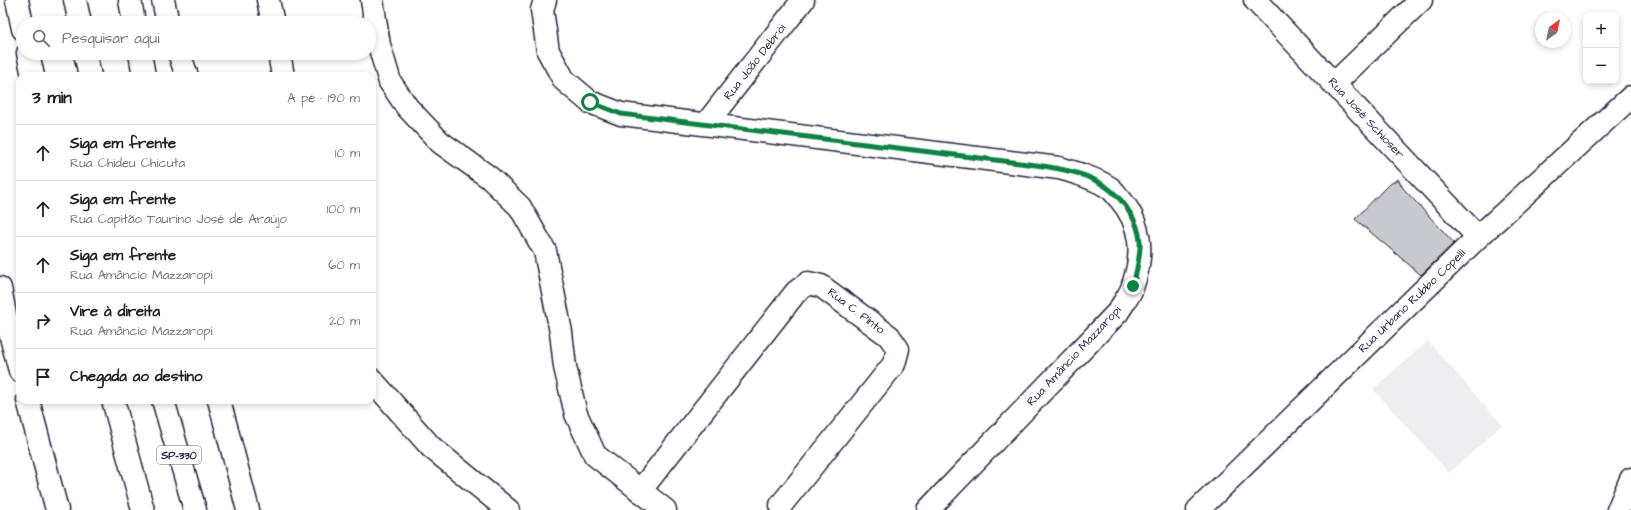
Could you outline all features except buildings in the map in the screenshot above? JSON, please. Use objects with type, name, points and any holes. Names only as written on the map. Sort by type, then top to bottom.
[{"type":"main road","points":[[17,0],[20,16]]},
{"type":"main road","points":[[75,0],[78,16]]},
{"type":"main road","points":[[130,0],[133,16]]},
{"type":"main road","points":[[163,0],[166,16]]},
{"type":"main road","points":[[268,0],[271,16]]},
{"type":"main road","points":[[372,0],[374,16]]},
{"type":"main road","name":"Rua Amâncio Mazzaropi","points":[[544,0],[542,10],[548,51],[564,80],[590,102],[621,114],[1059,168],[1090,177],[1112,189],[1127,207],[1137,224],[1140,241],[1133,286],[1118,312],[928,510]]},
{"type":"main road","name":"Rua João Debrói","points":[[706,124],[803,0]]},
{"type":"main road","name":"Rua José Schioser","points":[[1255,0],[1478,237]]},
{"type":"main road","points":[[1334,84],[1421,0]]},
{"type":"main road","points":[[376,26],[379,45],[390,82],[407,107],[440,142],[490,178],[520,207],[545,251],[561,332],[565,367],[576,414],[595,455],[665,510]]},
{"type":"main road","points":[[30,60],[32,72]]},
{"type":"main road","points":[[87,60],[89,72]]},
{"type":"main road","points":[[141,60],[143,72]]},
{"type":"main road","points":[[181,60],[186,72]]},
{"type":"main road","points":[[280,60],[282,72]]},
{"type":"main road","name":"Rua Urbano Rubbo Copelli","points":[[1198,510],[1478,237],[1631,97]]},
{"type":"main road","name":"Rua C. Pinto","points":[[640,491],[796,292],[808,283],[821,286],[889,336],[898,349],[894,364],[781,505]]},
{"type":"main road","points":[[0,288],[16,354]]},
{"type":"main road","points":[[376,385],[431,447],[508,510]]},
{"type":"main road","points":[[29,404],[57,510]]},
{"type":"main road","points":[[114,404],[143,510]]},
{"type":"main road","name":"SP-330","points":[[164,404],[195,510]]},
{"type":"main road","points":[[220,404],[248,510]]},
{"type":"main road","points":[[1618,510],[1631,479]]},
{"type":"shaded area","points":[[1428,341],[1502,425],[1449,473],[1373,389]]},
{"type":"route","points":[[590,102],[621,114],[1059,168],[1090,177],[1112,189],[1127,207],[1137,224],[1140,241],[1133,286]]}]
